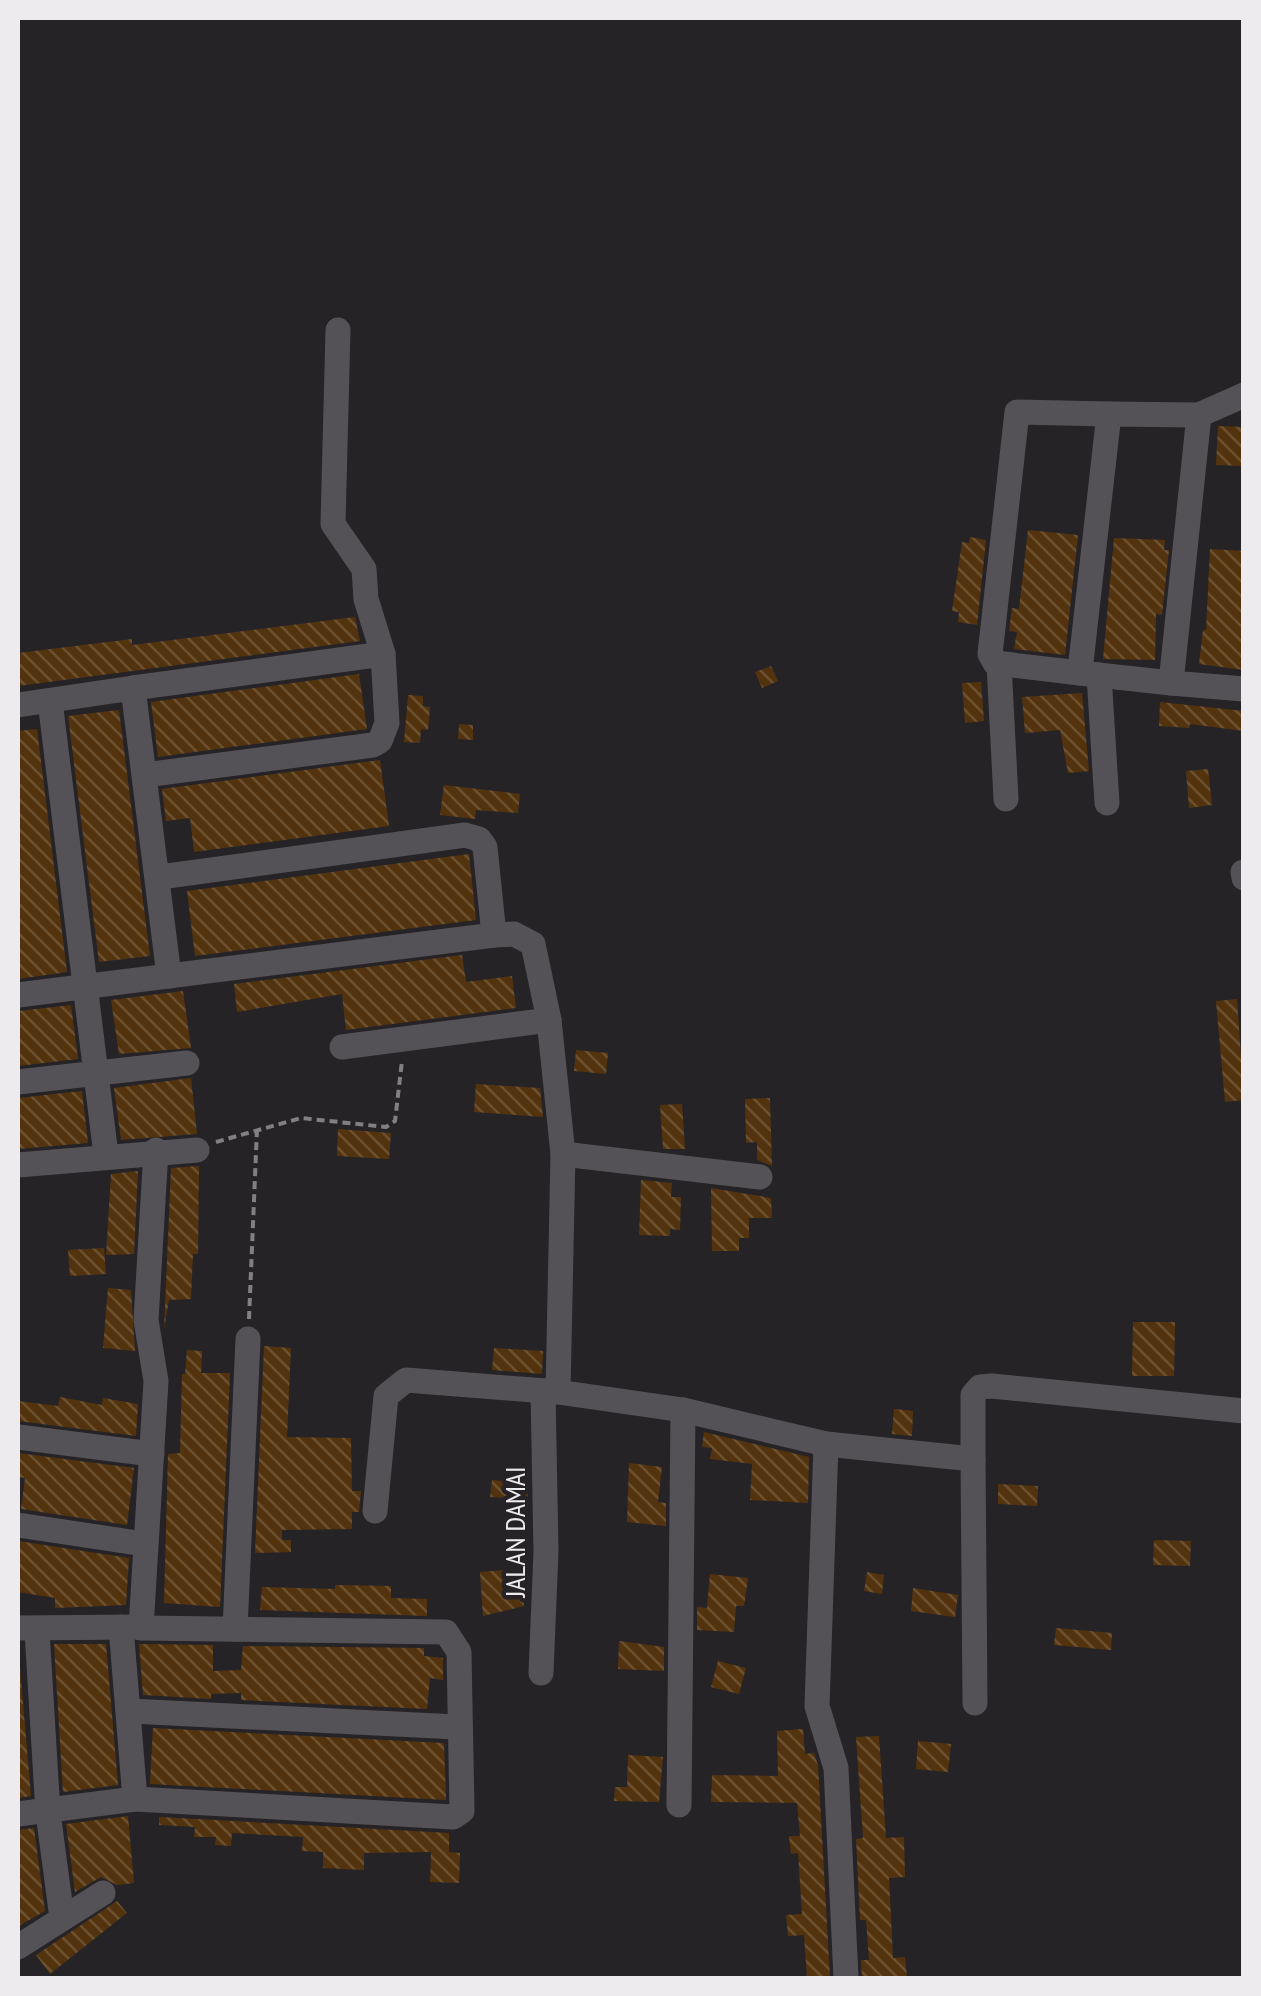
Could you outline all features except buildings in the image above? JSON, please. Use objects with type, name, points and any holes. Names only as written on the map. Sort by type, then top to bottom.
[{"type":"street","points":[[144,775],[380,742],[386,722],[383,654],[366,599],[364,569],[333,524],[338,330]]},
{"type":"street","points":[[1006,799],[999,664],[990,654],[1017,412],[1199,415],[1244,395]]},
{"type":"street","points":[[1107,803],[1090,674],[1109,414]]},
{"type":"street","points":[[1171,683],[1199,415]]},
{"type":"street","points":[[18,705],[383,654]]},
{"type":"street","points":[[999,664],[1244,689]]},
{"type":"street","points":[[133,688],[160,877],[169,976]]},
{"type":"street","points":[[50,701],[106,1155]]},
{"type":"street","points":[[18,995],[494,934],[485,847],[478,839],[465,835],[160,877]]},
{"type":"street","name":"JALAN DAMAI","points":[[494,934],[514,934],[532,944],[549,1020],[563,1154],[540,1674]]},
{"type":"street","points":[[342,1046],[549,1020]]},
{"type":"street","points":[[18,1082],[187,1063]]},
{"type":"street","points":[[135,1799],[131,1627],[144,1544],[156,1381],[146,1320],[156,1150]]},
{"type":"street","points":[[18,1165],[156,1150],[197,1150]]},
{"type":"street","points":[[563,1154],[760,1177]]},
{"type":"street","points":[[235,1629],[248,1339]]},
{"type":"street","points":[[375,1511],[386,1396],[406,1380],[550,1392],[683,1410],[826,1444],[973,1459]]},
{"type":"street","points":[[975,1703],[973,1396],[980,1387],[1244,1412]]},
{"type":"street","points":[[679,1805],[683,1410]]},
{"type":"street","points":[[18,1436],[152,1454]]},
{"type":"street","points":[[826,1444],[817,1706],[836,1768],[846,1978]]},
{"type":"street","points":[[18,1525],[144,1544]]},
{"type":"street","points":[[18,1814],[48,1812],[135,1799],[453,1817],[462,1810],[458,1652],[446,1632],[24,1624],[28,1704],[48,1812],[62,1918]]},
{"type":"street","points":[[130,1710],[457,1727]]},
{"type":"street","points":[[18,1946],[103,1893]]},
{"type":"path","points":[[197,1150],[257,1128],[301,1118],[386,1127],[395,1121],[399,1109],[404,1036]]},
{"type":"path","points":[[248,1339],[257,1128]]}]
